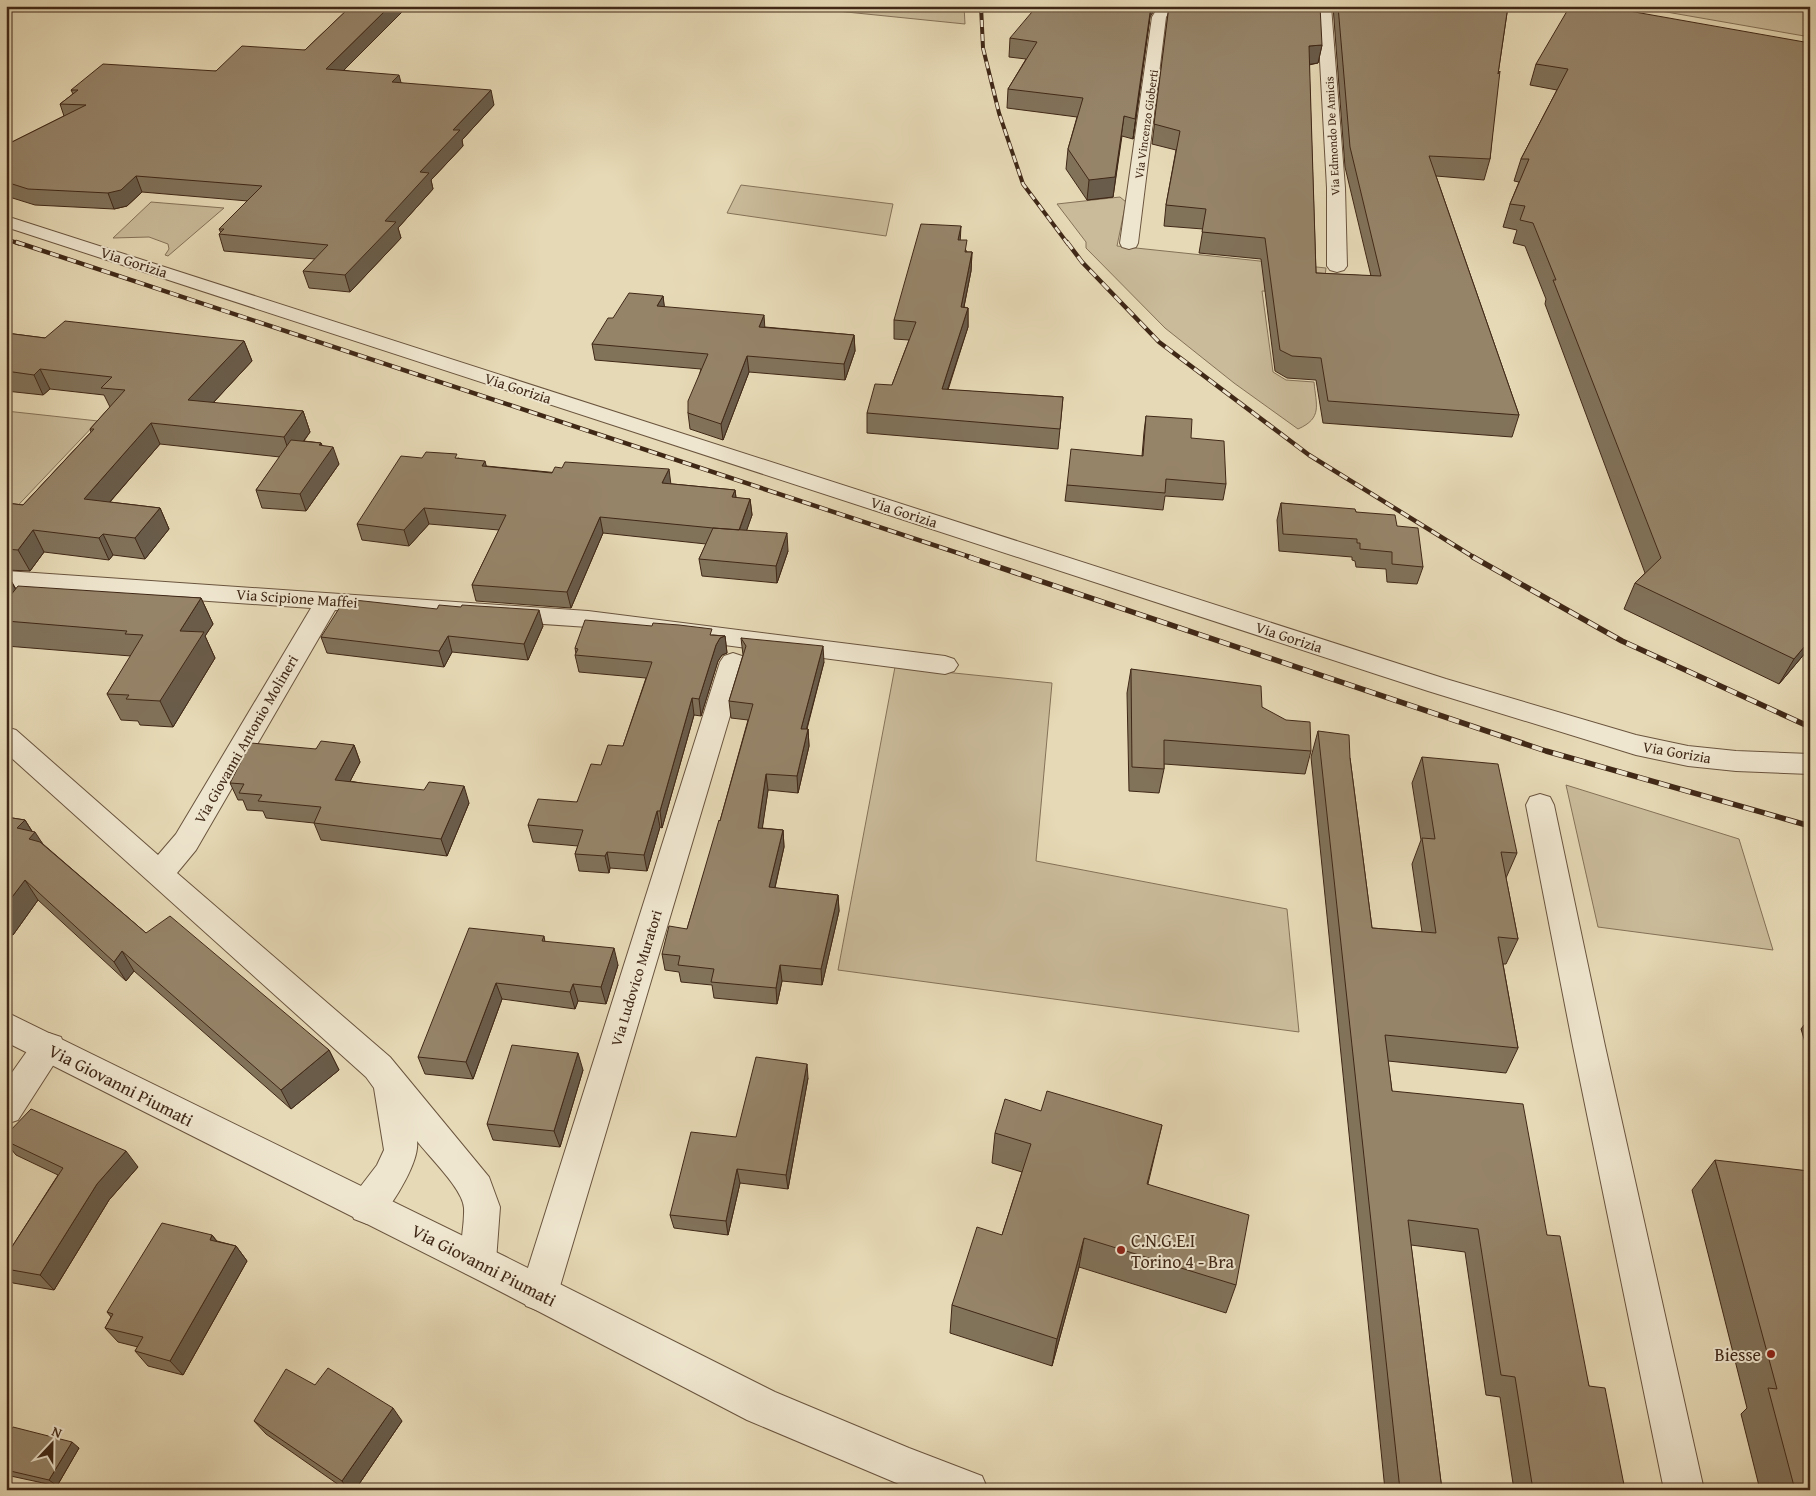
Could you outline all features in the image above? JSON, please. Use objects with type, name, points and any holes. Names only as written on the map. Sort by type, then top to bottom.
[{"type":"street","name":"Via Vincenzo Gioberti","points":[[1130,243],[1159,17],[1166,6]]},
{"type":"street","name":"Via Edmondo De Amicis","points":[[1324,6],[1336,188],[1337,266]]},
{"type":"street","name":"Via Gorizia","points":[[6,221],[1512,708],[1636,745],[1688,756],[1736,762],[1810,764]]},
{"type":"street","name":"Via Scipione Maffei","points":[[6,579],[588,619],[945,665]]},
{"type":"street","name":"Via Giovanni Antonio Molineri","points":[[159,874],[186,842],[328,600]]},
{"type":"street","name":"Via Ludovico Muratori","points":[[539,1293],[732,662]]},
{"type":"street","points":[[6,737],[378,1067],[477,1188],[482,1207],[478,1262]]},
{"type":"street","points":[[1540,805],[1591,1056],[1684,1490]]},
{"type":"street","name":"Via Giovanni Piumati","points":[[6,1026],[761,1406],[908,1468],[968,1490]]},
{"type":"street","points":[[6,1109],[49,1047]]},
{"type":"street","points":[[367,1207],[389,1176],[400,1150],[390,1084]]},
{"type":"shaded area","points":[[787,6],[964,6],[965,24]]},
{"type":"shaded area","points":[[1632,6],[1791,6],[1810,12],[1810,37]]},
{"type":"shaded area","points":[[741,185],[893,204],[886,236],[727,213]]},
{"type":"shaded area","points":[[1120,197],[1126,202],[1117,246],[1326,268],[1323,293],[1262,291],[1273,372],[1286,380],[1314,382],[1316,410],[1315,415],[1306,425],[1298,429],[1234,383],[1165,328],[1086,248],[1086,242],[1057,204]]},
{"type":"shaded area","points":[[151,202],[224,208],[168,256],[165,255],[169,249],[168,244],[149,237],[113,238]]},
{"type":"shaded area","points":[[6,411],[98,421],[6,518]]},
{"type":"shaded area","points":[[895,667],[1052,683],[1036,861],[1287,909],[1299,1032],[838,970]]},
{"type":"shaded area","points":[[1566,785],[1739,839],[1773,950],[1598,927]]},
{"type":"building","points":[[351,6],[390,6],[326,69],[399,75],[392,82],[491,90],[453,130],[460,130],[420,172],[429,173],[385,221],[396,222],[345,275],[303,271],[328,245],[219,234],[224,229],[219,229],[262,186],[136,176],[121,190],[108,193],[28,189],[6,182],[6,145],[86,105],[60,104],[78,90],[71,90],[103,64],[216,71],[242,46],[305,50]]},
{"type":"building","points":[[1037,6],[1151,6],[1135,119],[1124,116],[1115,177],[1089,180],[1068,149],[1083,98],[1008,89],[1037,42],[1010,38]]},
{"type":"building","points":[[1169,6],[1320,6],[1322,45],[1309,46],[1316,273],[1381,276],[1350,147],[1338,6],[1508,6],[1498,74],[1500,71],[1490,159],[1429,156],[1519,415],[1328,401],[1321,358],[1292,356],[1280,350],[1265,238],[1202,232],[1206,209],[1166,205],[1180,131],[1154,124]]},
{"type":"building","points":[[1570,6],[1601,6],[1810,43],[1810,640],[1794,659],[1635,583],[1661,558],[1553,280],[1556,280],[1533,223],[1520,220],[1525,206],[1510,204],[1529,159],[1521,159],[1568,69],[1536,64]]},
{"type":"building","points":[[921,224],[961,226],[958,240],[967,240],[965,252],[972,252],[961,307],[968,308],[942,389],[1063,397],[1060,429],[867,413],[875,384],[892,385],[916,322],[894,320]]},
{"type":"building","points":[[629,293],[663,296],[657,306],[764,315],[759,327],[854,335],[844,364],[747,356],[721,424],[688,413],[688,401],[708,354],[592,344],[608,318],[613,318]]},
{"type":"building","points":[[65,321],[244,341],[188,400],[303,411],[284,437],[151,423],[84,499],[160,508],[135,538],[103,534],[99,538],[33,530],[18,550],[6,549],[6,503],[23,505],[94,429],[90,429],[125,390],[101,388],[112,377],[40,369],[34,375],[6,371],[6,333],[45,338]]},
{"type":"building","points":[[1146,416],[1192,419],[1191,438],[1224,441],[1226,484],[1166,479],[1165,493],[1067,485],[1071,449],[1143,456]]},
{"type":"building","points":[[291,440],[321,443],[319,445],[333,447],[300,494],[256,490]]},
{"type":"building","points":[[426,452],[457,454],[455,458],[485,461],[482,466],[552,473],[555,467],[562,468],[565,462],[669,469],[662,483],[735,490],[732,497],[750,499],[739,530],[600,517],[567,592],[472,585],[506,515],[424,508],[404,530],[357,524],[401,456],[422,458]]},
{"type":"building","points":[[1281,503],[1355,509],[1356,512],[1395,515],[1397,526],[1418,528],[1423,567],[1392,564],[1392,552],[1360,549],[1360,543],[1357,543],[1357,539],[1283,534]]},
{"type":"building","points":[[713,528],[787,533],[776,566],[699,559]]},
{"type":"building","points":[[18,586],[201,598],[180,631],[204,632],[160,701],[126,699],[129,695],[107,694],[143,635],[125,634],[127,631],[6,621],[6,601]]},
{"type":"building","points":[[345,599],[437,609],[439,605],[461,607],[462,605],[539,610],[524,644],[448,636],[439,651],[321,637]]},
{"type":"building","points":[[585,620],[652,626],[653,623],[679,625],[712,629],[710,635],[725,636],[720,638],[716,645],[699,699],[692,698],[660,811],[657,811],[644,855],[607,852],[605,856],[575,854],[583,830],[528,825],[538,799],[577,802],[591,764],[601,765],[608,745],[623,746],[652,662],[575,655],[578,649],[575,648]]},
{"type":"building","points":[[741,638],[823,646],[801,729],[808,729],[797,776],[766,774],[758,828],[783,830],[769,887],[838,895],[821,969],[780,965],[776,988],[711,982],[714,969],[678,965],[680,956],[662,954],[669,926],[687,929],[753,704],[729,701],[746,646]]},
{"type":"building","points":[[1131,669],[1261,686],[1262,707],[1286,720],[1310,722],[1311,751],[1164,740],[1164,769],[1132,767]]},
{"type":"building","points":[[1318,731],[1349,735],[1350,758],[1372,928],[1436,933],[1422,838],[1435,839],[1422,757],[1498,764],[1517,853],[1501,852],[1518,939],[1498,937],[1518,1048],[1385,1035],[1392,1091],[1523,1104],[1547,1235],[1560,1236],[1589,1386],[1605,1388],[1625,1490],[1533,1490],[1515,1377],[1501,1375],[1478,1229],[1408,1220],[1442,1490],[1400,1490]]},
{"type":"building","points":[[321,741],[354,745],[335,780],[424,790],[429,782],[464,786],[441,839],[314,823],[321,807],[258,801],[262,795],[239,793],[244,784],[230,783],[251,743],[316,749]]},
{"type":"building","points":[[6,817],[25,820],[17,828],[35,832],[29,839],[40,842],[146,933],[170,916],[329,1050],[281,1090],[122,951],[114,962],[25,880],[6,905]]},
{"type":"building","points":[[469,928],[544,936],[542,941],[614,948],[601,987],[573,984],[570,992],[496,983],[466,1062],[418,1057]]},
{"type":"building","points":[[512,1045],[578,1053],[554,1131],[487,1124]]},
{"type":"building","points":[[756,1057],[807,1064],[786,1175],[737,1169],[726,1221],[670,1215],[691,1132],[736,1137]]},
{"type":"building","name":"C.N.G.E.I Torino 4 - Bra","points":[[1047,1091],[1162,1125],[1147,1184],[1249,1215],[1236,1285],[1084,1238],[1057,1339],[952,1305],[977,1227],[1002,1235],[1031,1144],[995,1133],[1005,1099],[1041,1111]]},
{"type":"building","points":[[31,1109],[126,1151],[97,1184],[40,1275],[6,1269],[6,1256],[63,1168],[6,1141],[6,1135]]},
{"type":"building","points":[[1715,1160],[1809,1171],[1810,1174],[1810,1490],[1795,1490],[1768,1388],[1777,1389]]},
{"type":"building","points":[[162,1223],[212,1235],[210,1240],[236,1246],[170,1361],[135,1351],[143,1337],[105,1328],[113,1314],[107,1312]]},
{"type":"building","points":[[328,1368],[393,1408],[342,1481],[254,1421],[286,1369],[315,1385]]},
{"type":"building","points":[[13,1427],[72,1442],[49,1480],[6,1470],[6,1437]]},
{"type":"railway","points":[[981,6],[983,48],[999,113],[1023,184],[1068,244]]},
{"type":"railway","points":[[6,239],[20,244]]},
{"type":"railway","points":[[16,242],[973,558]]},
{"type":"railway","points":[[1067,242],[1082,262],[1159,342],[1309,455],[1475,558]]},
{"type":"railway","points":[[969,557],[1546,751],[1810,826]]},
{"type":"railway","points":[[1473,557],[1622,641],[1810,727]]},
{"type":"place","name":"C.N.G.E.I Torino 4 - Bra","points":[[1121,1250]]},
{"type":"place","name":"Biesse","points":[[1771,1354]]}]
